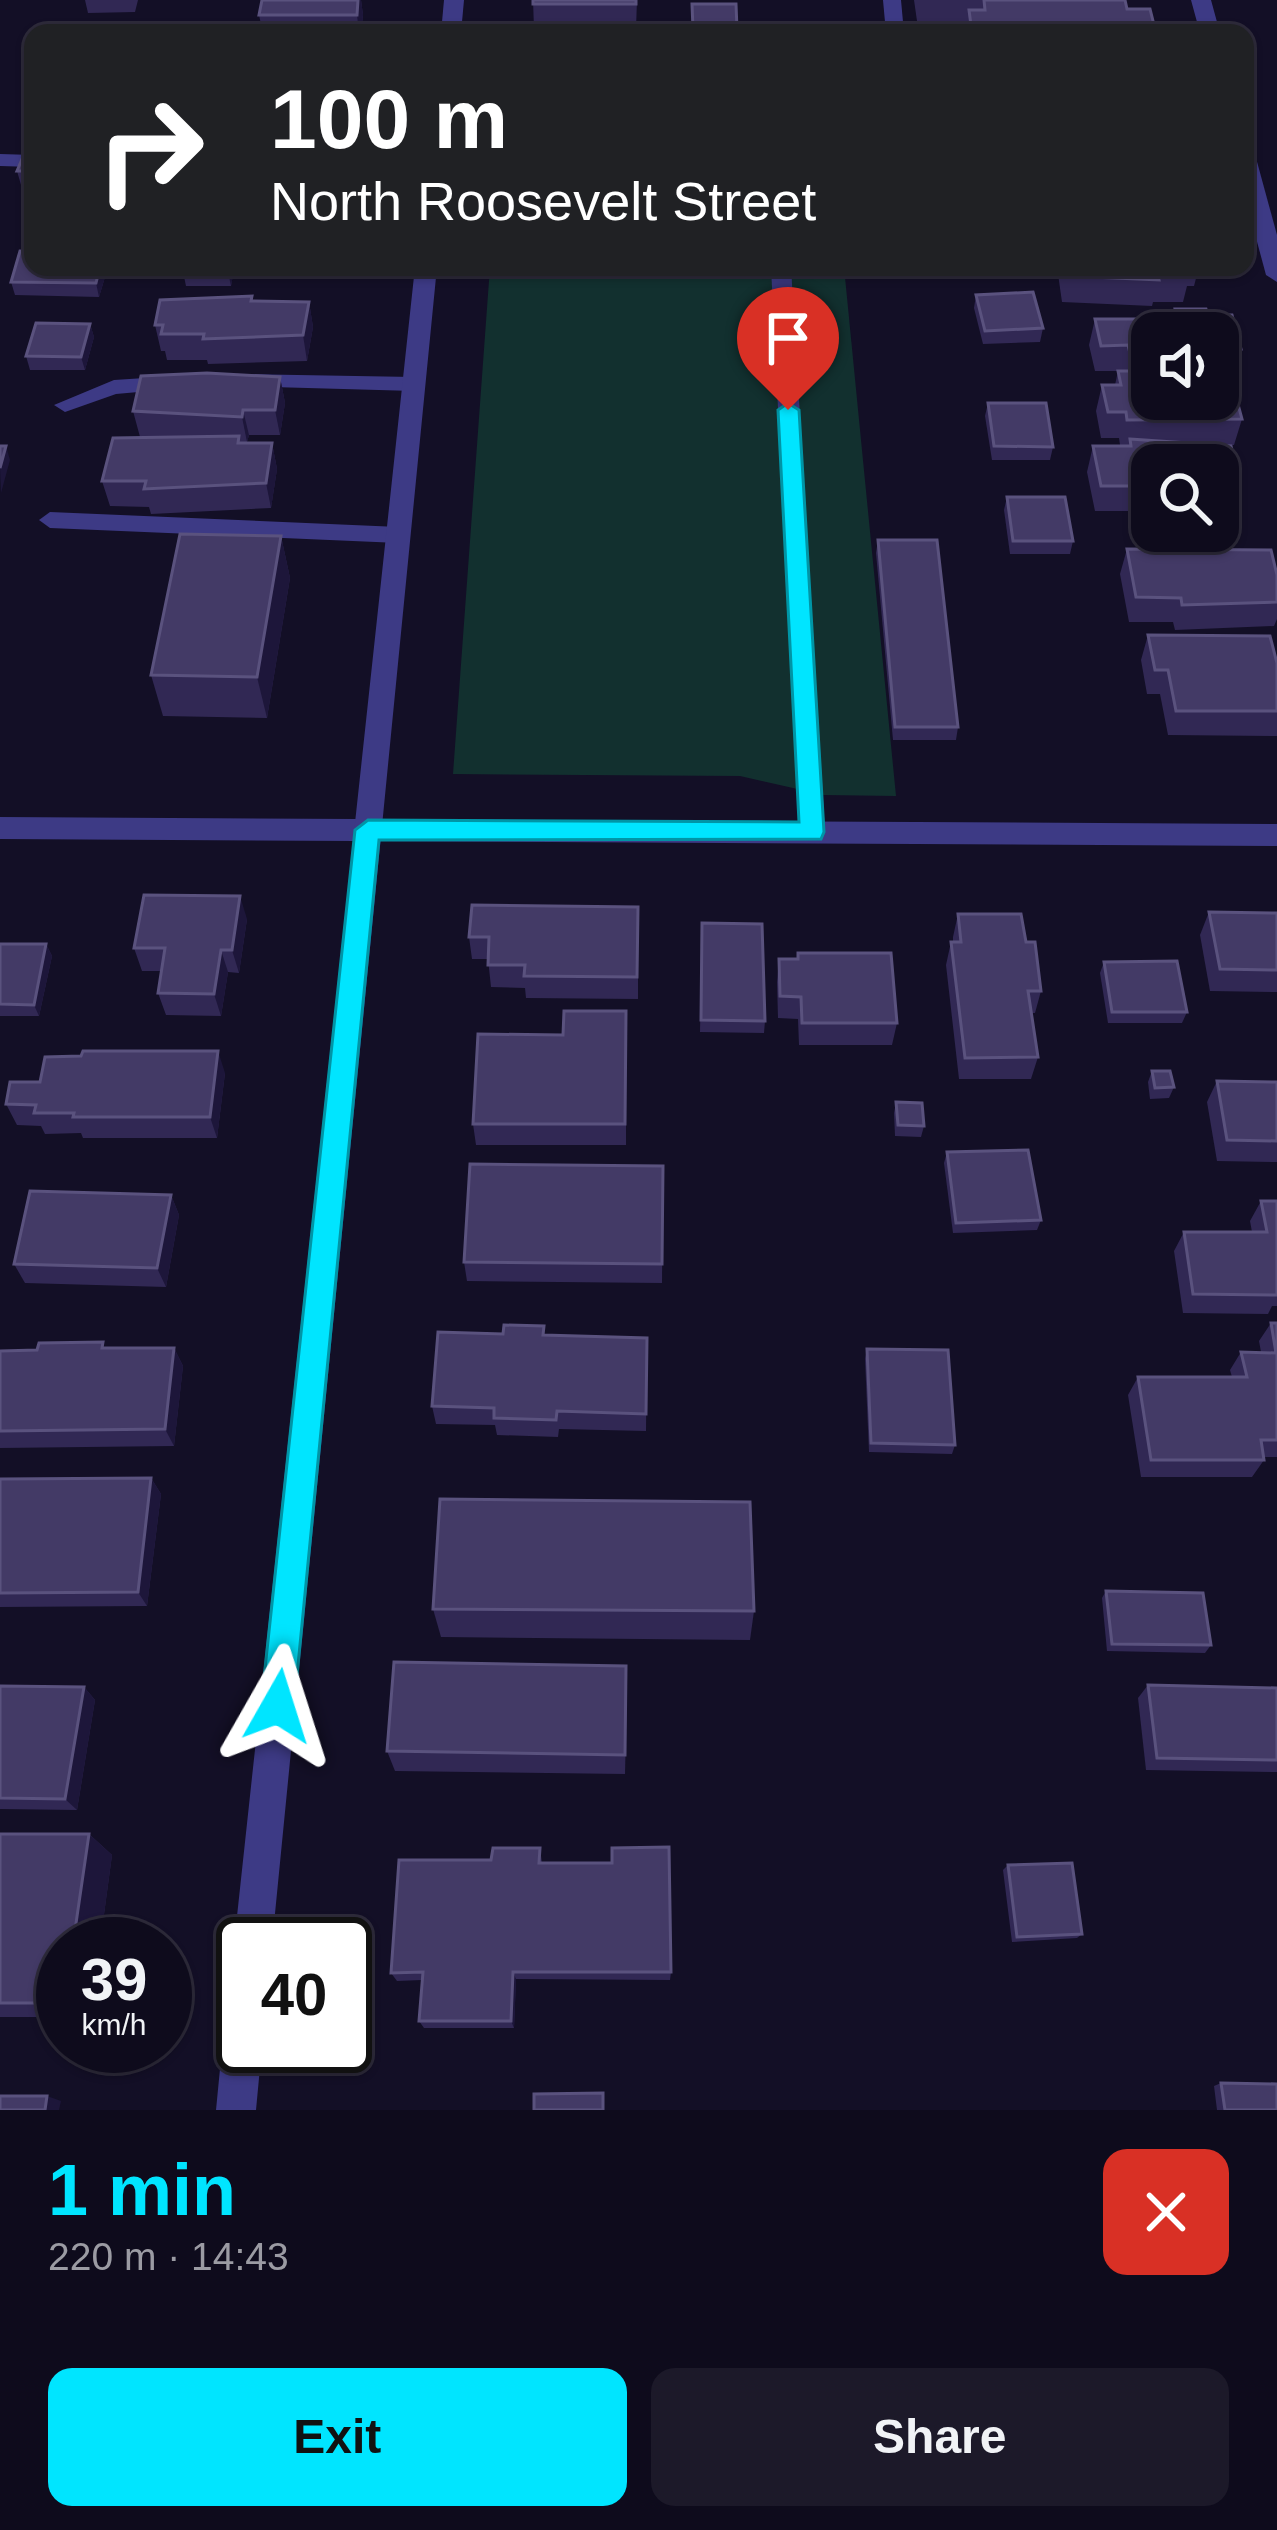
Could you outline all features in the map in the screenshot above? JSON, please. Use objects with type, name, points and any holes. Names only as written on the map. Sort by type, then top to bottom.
[{"type":"street","points":[[1254,191],[1277,275]]},
{"type":"street","points":[[256,1917],[425,276]]},
{"type":"street","points":[[0,828],[1277,836]]},
{"type":"street","points":[[236,2110],[240,2073]]},
{"type":"lane","points":[[781,276],[812,832]]},
{"type":"lane","points":[[65,405],[114,387],[217,381],[414,384]]},
{"type":"lane","points":[[50,520],[399,535]]},
{"type":"green space","points":[[489,276],[845,276],[896,796],[824,795],[740,776],[453,774]]},
{"type":"building","points":[[262,0],[358,0],[357,15],[259,15]]},
{"type":"building","points":[[533,0],[636,0],[636,4],[533,4]]},
{"type":"building","points":[[984,0],[1125,0],[1127,9],[1150,9],[1154,24],[971,24],[969,10],[985,10]]},
{"type":"building","points":[[692,4],[736,4],[737,24],[693,24]]},
{"type":"building","points":[[20,251],[24,251],[24,276],[98,276],[96,283],[11,282]]},
{"type":"building","points":[[1068,276],[1158,276],[1159,280]]},
{"type":"building","points":[[1033,292],[1043,328],[985,331],[976,295]]},
{"type":"building","points":[[252,296],[251,301],[309,302],[303,335],[203,339],[204,334],[161,334],[163,325],[155,325],[160,300]]},
{"type":"building","points":[[1175,309],[1207,312],[1176,312]]},
{"type":"building","points":[[1095,319],[1131,319],[1131,358],[1128,345],[1101,346]]},
{"type":"building","points":[[36,323],[90,324],[81,357],[26,356]]},
{"type":"building","points":[[1118,371],[1131,371],[1131,420],[1126,412],[1108,412],[1102,385],[1121,385]]},
{"type":"building","points":[[141,376],[280,377],[275,410],[243,410],[242,417],[133,411]]},
{"type":"building","points":[[988,403],[1046,403],[1053,447],[994,446]]},
{"type":"building","points":[[239,436],[238,443],[272,443],[266,483],[144,489],[146,481],[102,481],[113,438]]},
{"type":"building","points":[[1130,439],[1202,444],[1131,444]]},
{"type":"building","points":[[1093,446],[1131,446],[1131,486],[1101,486]]},
{"type":"building","points":[[1007,497],[1065,497],[1073,541],[1013,541]]},
{"type":"building","points":[[180,534],[281,536],[257,677],[151,675]]},
{"type":"building","points":[[878,540],[937,540],[958,727],[895,727]]},
{"type":"building","points":[[1127,549],[1271,550],[1277,602],[1182,605],[1181,598],[1136,597]]},
{"type":"building","points":[[1148,635],[1270,636],[1277,663],[1277,711],[1176,711],[1168,670],[1155,670]]},
{"type":"building","points":[[144,895],[240,896],[232,950],[221,950],[214,994],[158,993],[165,948],[134,948]]},
{"type":"building","points":[[472,905],[638,907],[637,977],[524,976],[525,965],[488,965],[489,937],[469,937]]},
{"type":"building","points":[[1209,912],[1277,913],[1277,970],[1220,969]]},
{"type":"building","points":[[958,914],[1021,914],[1026,942],[1035,942],[1041,991],[1028,991],[1038,1057],[965,1058],[951,942],[961,942]]},
{"type":"building","points":[[702,923],[762,924],[765,1021],[701,1020]]},
{"type":"building","points":[[0,944],[46,944],[34,1005],[0,1004]]},
{"type":"building","points":[[798,953],[891,953],[897,1023],[802,1023],[801,997],[780,996],[779,959],[798,959]]},
{"type":"building","points":[[1177,961],[1187,1012],[1112,1012],[1104,962]]},
{"type":"building","points":[[564,1011],[626,1011],[625,1124],[473,1124],[478,1034],[563,1035]]},
{"type":"building","points":[[83,1051],[218,1051],[210,1117],[73,1117],[74,1113],[34,1113],[36,1105],[6,1104],[10,1082],[40,1082],[45,1057],[81,1056]]},
{"type":"building","points":[[1152,1071],[1170,1071],[1174,1087],[1155,1088]]},
{"type":"building","points":[[1217,1081],[1277,1082],[1277,1141],[1227,1140]]},
{"type":"building","points":[[896,1102],[922,1103],[924,1126],[898,1125]]},
{"type":"building","points":[[1028,1150],[1041,1220],[956,1223],[947,1152]]},
{"type":"building","points":[[470,1164],[663,1166],[662,1264],[464,1262]]},
{"type":"building","points":[[30,1191],[171,1195],[157,1268],[14,1264]]},
{"type":"building","points":[[1261,1201],[1277,1201],[1277,1295],[1193,1294],[1184,1232],[1267,1232]]},
{"type":"building","points":[[1271,1323],[1277,1323],[1277,1440],[1261,1440],[1264,1460],[1151,1460],[1138,1377],[1247,1377],[1241,1352],[1276,1353]]},
{"type":"building","points":[[504,1325],[544,1326],[543,1335],[647,1338],[646,1414],[557,1411],[556,1420],[494,1418],[494,1408],[432,1406],[438,1332],[503,1334]]},
{"type":"building","points":[[103,1342],[102,1348],[174,1348],[165,1429],[0,1431],[0,1351],[37,1350],[39,1343]]},
{"type":"building","points":[[867,1349],[948,1350],[955,1445],[871,1443]]},
{"type":"building","points":[[151,1478],[138,1592],[0,1593],[0,1479]]},
{"type":"building","points":[[440,1499],[750,1502],[754,1611],[433,1609]]},
{"type":"building","points":[[1106,1591],[1203,1593],[1211,1645],[1112,1644]]},
{"type":"building","points":[[394,1662],[626,1666],[625,1755],[387,1751]]},
{"type":"building","points":[[1148,1685],[1277,1688],[1277,1760],[1157,1758]]},
{"type":"building","points":[[0,1686],[84,1687],[65,1799],[0,1798]]},
{"type":"building","points":[[0,1834],[89,1834],[77,1917],[36,1917],[36,2003],[0,2003]]},
{"type":"building","points":[[669,1847],[671,1972],[513,1972],[511,2021],[419,2021],[423,1972],[391,1973],[399,1860],[491,1860],[493,1848],[540,1848],[539,1863],[612,1863],[612,1848]]},
{"type":"building","points":[[1072,1863],[1082,1934],[1017,1937],[1008,1865]]},
{"type":"building","points":[[1221,2083],[1277,2084],[1277,2110],[1225,2110]]},
{"type":"building","points":[[603,2093],[603,2110],[534,2110],[534,2094]]},
{"type":"building","points":[[0,2096],[47,2096],[45,2110],[0,2110]]},
{"type":"route","points":[[278,1706],[368,830],[812,832],[788,410]]}]
